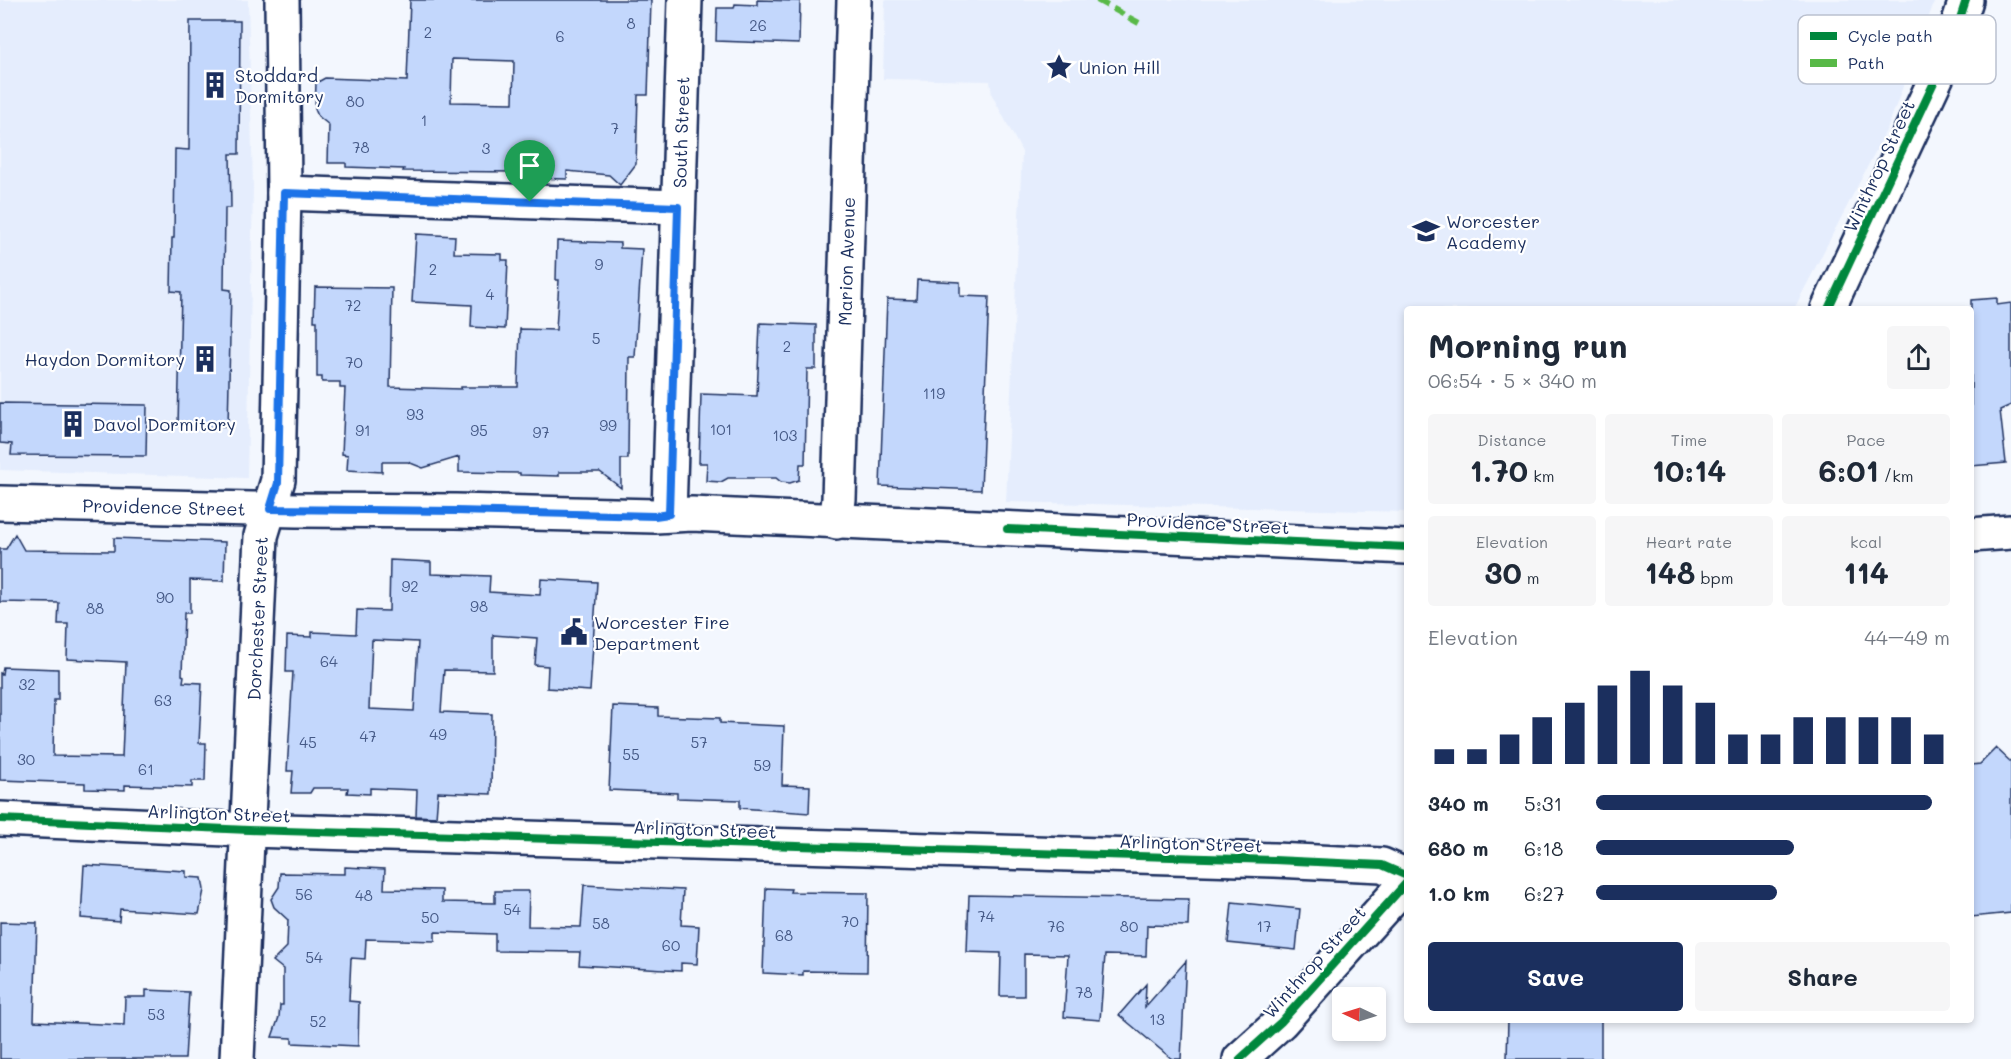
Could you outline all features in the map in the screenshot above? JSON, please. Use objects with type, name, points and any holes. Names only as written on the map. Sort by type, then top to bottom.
[{"type":"street","name":"Dorchester Street","points":[[237,1059],[261,536],[278,483],[284,193],[282,0]]},
{"type":"street","name":"South Street","points":[[669,514],[685,0]]},
{"type":"street","name":"Marion Avenue","points":[[836,522],[839,499],[854,0]]},
{"type":"street","name":"Winthrop Street","points":[[1961,15],[1966,0]]},
{"type":"street","name":"Winthrop Street","points":[[1829,306],[1933,84]]},
{"type":"street","points":[[284,193],[678,207]]},
{"type":"street","name":"Providence Street","points":[[0,503],[655,516],[669,514],[1404,547]]},
{"type":"street","points":[[1974,535],[2011,532]]},
{"type":"street","name":"Arlington Street","points":[[0,819],[249,830],[1274,860],[1382,865],[1404,875]]},
{"type":"street","name":"Winthrop Street","points":[[1240,1059],[1281,1022],[1404,885]]},
{"type":"shaded area","points":[[0,0],[248,0],[253,187],[247,478],[0,470]]},
{"type":"shaded area","name":"Worcester Academy","points":[[885,0],[1935,0],[1929,15],[1798,15],[1798,84],[1904,84],[1888,127],[1796,306],[1404,306],[1404,512],[1006,502],[1022,152],[992,95],[990,81],[883,79]]},
{"type":"building","points":[[410,0],[651,0],[648,95],[638,95],[636,164],[620,185],[609,175],[567,171],[567,179],[529,178],[529,172],[403,171],[404,169],[346,167],[346,163],[328,163],[329,125],[318,116],[315,109],[316,83],[325,78],[407,81]],"holes":[[[452,59],[514,61],[513,103],[451,102]]]},
{"type":"building","points":[[757,0],[800,1],[799,44],[716,41],[717,8],[734,8],[735,4],[757,5]]},
{"type":"building","points":[[190,21],[240,21],[239,154],[230,154],[231,208],[225,208],[224,289],[231,290],[228,427],[178,426],[181,292],[171,291],[172,238],[174,238],[175,149],[189,150]]},
{"type":"building","points":[[416,234],[455,236],[454,253],[502,254],[502,260],[508,260],[505,329],[471,327],[472,305],[412,302]]},
{"type":"building","points":[[557,241],[620,243],[620,248],[642,249],[635,357],[629,357],[628,459],[621,459],[621,488],[600,472],[559,472],[559,476],[459,472],[459,457],[423,468],[408,462],[382,462],[382,472],[347,470],[348,455],[342,454],[345,388],[340,388],[340,382],[322,382],[322,377],[317,377],[315,287],[392,288],[390,387],[461,389],[461,387],[518,387],[520,329],[556,330],[559,280],[556,280]]},
{"type":"building","points":[[917,280],[960,282],[960,296],[989,297],[981,490],[880,486],[887,299],[916,300]]},
{"type":"building","points":[[1997,298],[1997,305],[2011,303],[2011,405],[2000,410],[2006,463],[1974,466],[1974,306],[1971,306],[1971,300]]},
{"type":"building","points":[[760,323],[816,325],[816,369],[807,369],[805,464],[800,464],[799,480],[790,483],[781,482],[776,478],[728,478],[721,482],[706,481],[707,463],[699,463],[701,394],[757,396]]},
{"type":"building","name":"Davol Dormitory","points":[[0,403],[147,405],[146,456],[11,455],[12,444],[0,443]]},
{"type":"building","points":[[15,534],[24,550],[114,551],[114,538],[225,542],[224,581],[190,580],[190,613],[184,613],[182,675],[184,676],[183,682],[202,683],[199,743],[206,743],[205,781],[192,781],[192,787],[125,785],[125,790],[85,789],[85,783],[0,780],[0,673],[2,674],[3,667],[58,669],[58,700],[54,700],[53,756],[122,757],[126,662],[67,659],[68,624],[58,624],[59,603],[0,602],[0,549],[6,549]]},
{"type":"building","points":[[390,560],[431,562],[431,574],[490,576],[489,592],[540,595],[541,579],[597,582],[590,691],[547,688],[548,666],[535,665],[537,638],[493,635],[493,671],[444,670],[441,712],[492,714],[491,794],[438,792],[436,817],[416,816],[417,790],[370,788],[370,794],[347,793],[348,788],[313,788],[310,793],[291,793],[293,771],[287,771],[293,672],[286,672],[287,636],[312,637],[312,632],[356,634],[357,610],[389,611]],"holes":[[[372,640],[418,642],[414,711],[369,709]]]},
{"type":"building","points":[[613,706],[658,708],[658,716],[720,718],[720,723],[784,726],[782,785],[810,786],[809,813],[740,808],[740,800],[677,798],[677,793],[609,790]]},
{"type":"building","points":[[1996,748],[2011,762],[2011,913],[1974,917],[1974,765],[1980,764]]},
{"type":"building","points":[[84,865],[186,871],[186,877],[202,878],[204,890],[199,914],[120,909],[119,921],[81,918]]},
{"type":"building","points":[[345,867],[385,869],[384,889],[442,890],[442,902],[495,903],[495,891],[529,891],[528,926],[581,927],[584,885],[683,890],[681,925],[699,926],[697,964],[681,963],[681,971],[579,965],[580,952],[495,951],[495,934],[435,932],[435,941],[366,939],[365,959],[351,958],[349,1001],[359,1002],[358,1046],[292,1043],[292,1038],[272,1037],[279,1017],[280,1005],[283,1005],[283,969],[273,961],[287,947],[288,920],[274,907],[271,899],[279,887],[280,873],[345,874]]},
{"type":"building","points":[[766,888],[791,889],[790,892],[868,893],[867,972],[803,971],[803,975],[763,973]]},
{"type":"building","points":[[969,895],[1189,899],[1188,926],[1147,925],[1146,956],[1105,955],[1100,1020],[1064,1017],[1068,955],[1024,954],[1024,996],[1000,996],[1001,953],[967,952]]},
{"type":"building","points":[[1232,902],[1300,909],[1296,950],[1228,943]]},
{"type":"building","points":[[0,922],[37,923],[34,1021],[124,1025],[125,997],[146,997],[146,990],[189,992],[185,1059],[0,1059]]},
{"type":"building","points":[[1186,961],[1181,1059],[1172,1059],[1119,1015],[1146,984],[1145,1007]]},
{"type":"building","points":[[1508,1023],[1601,1023],[1601,1059],[1507,1059]]},
{"type":"marked path","points":[[1097,0],[1139,23]]},
{"type":"cycle path","points":[[1961,15],[1966,0]]},
{"type":"cycle path","points":[[1829,306],[1933,84]]},
{"type":"cycle path","points":[[1007,529],[1404,547]]},
{"type":"cycle path","points":[[0,819],[249,830],[1274,860],[1382,865],[1404,875]]},
{"type":"cycle path","points":[[1240,1059],[1281,1022],[1404,885]]},
{"type":"place","name":"Union Hill","points":[[1059,67]]},
{"type":"place","name":"Stoddard Dormitory","points":[[215,85]]},
{"type":"place","name":"Worcester Academy","points":[[1426,231]]},
{"type":"place","name":"Haydon Dormitory","points":[[205,359]]},
{"type":"place","name":"Davol Dormitory","points":[[73,424]]},
{"type":"place","name":"Worcester Fire Department","points":[[574,632]]},
{"type":"route","points":[[284,193],[530,202],[678,207],[669,514],[655,516],[270,509],[278,483],[284,193]]}]
